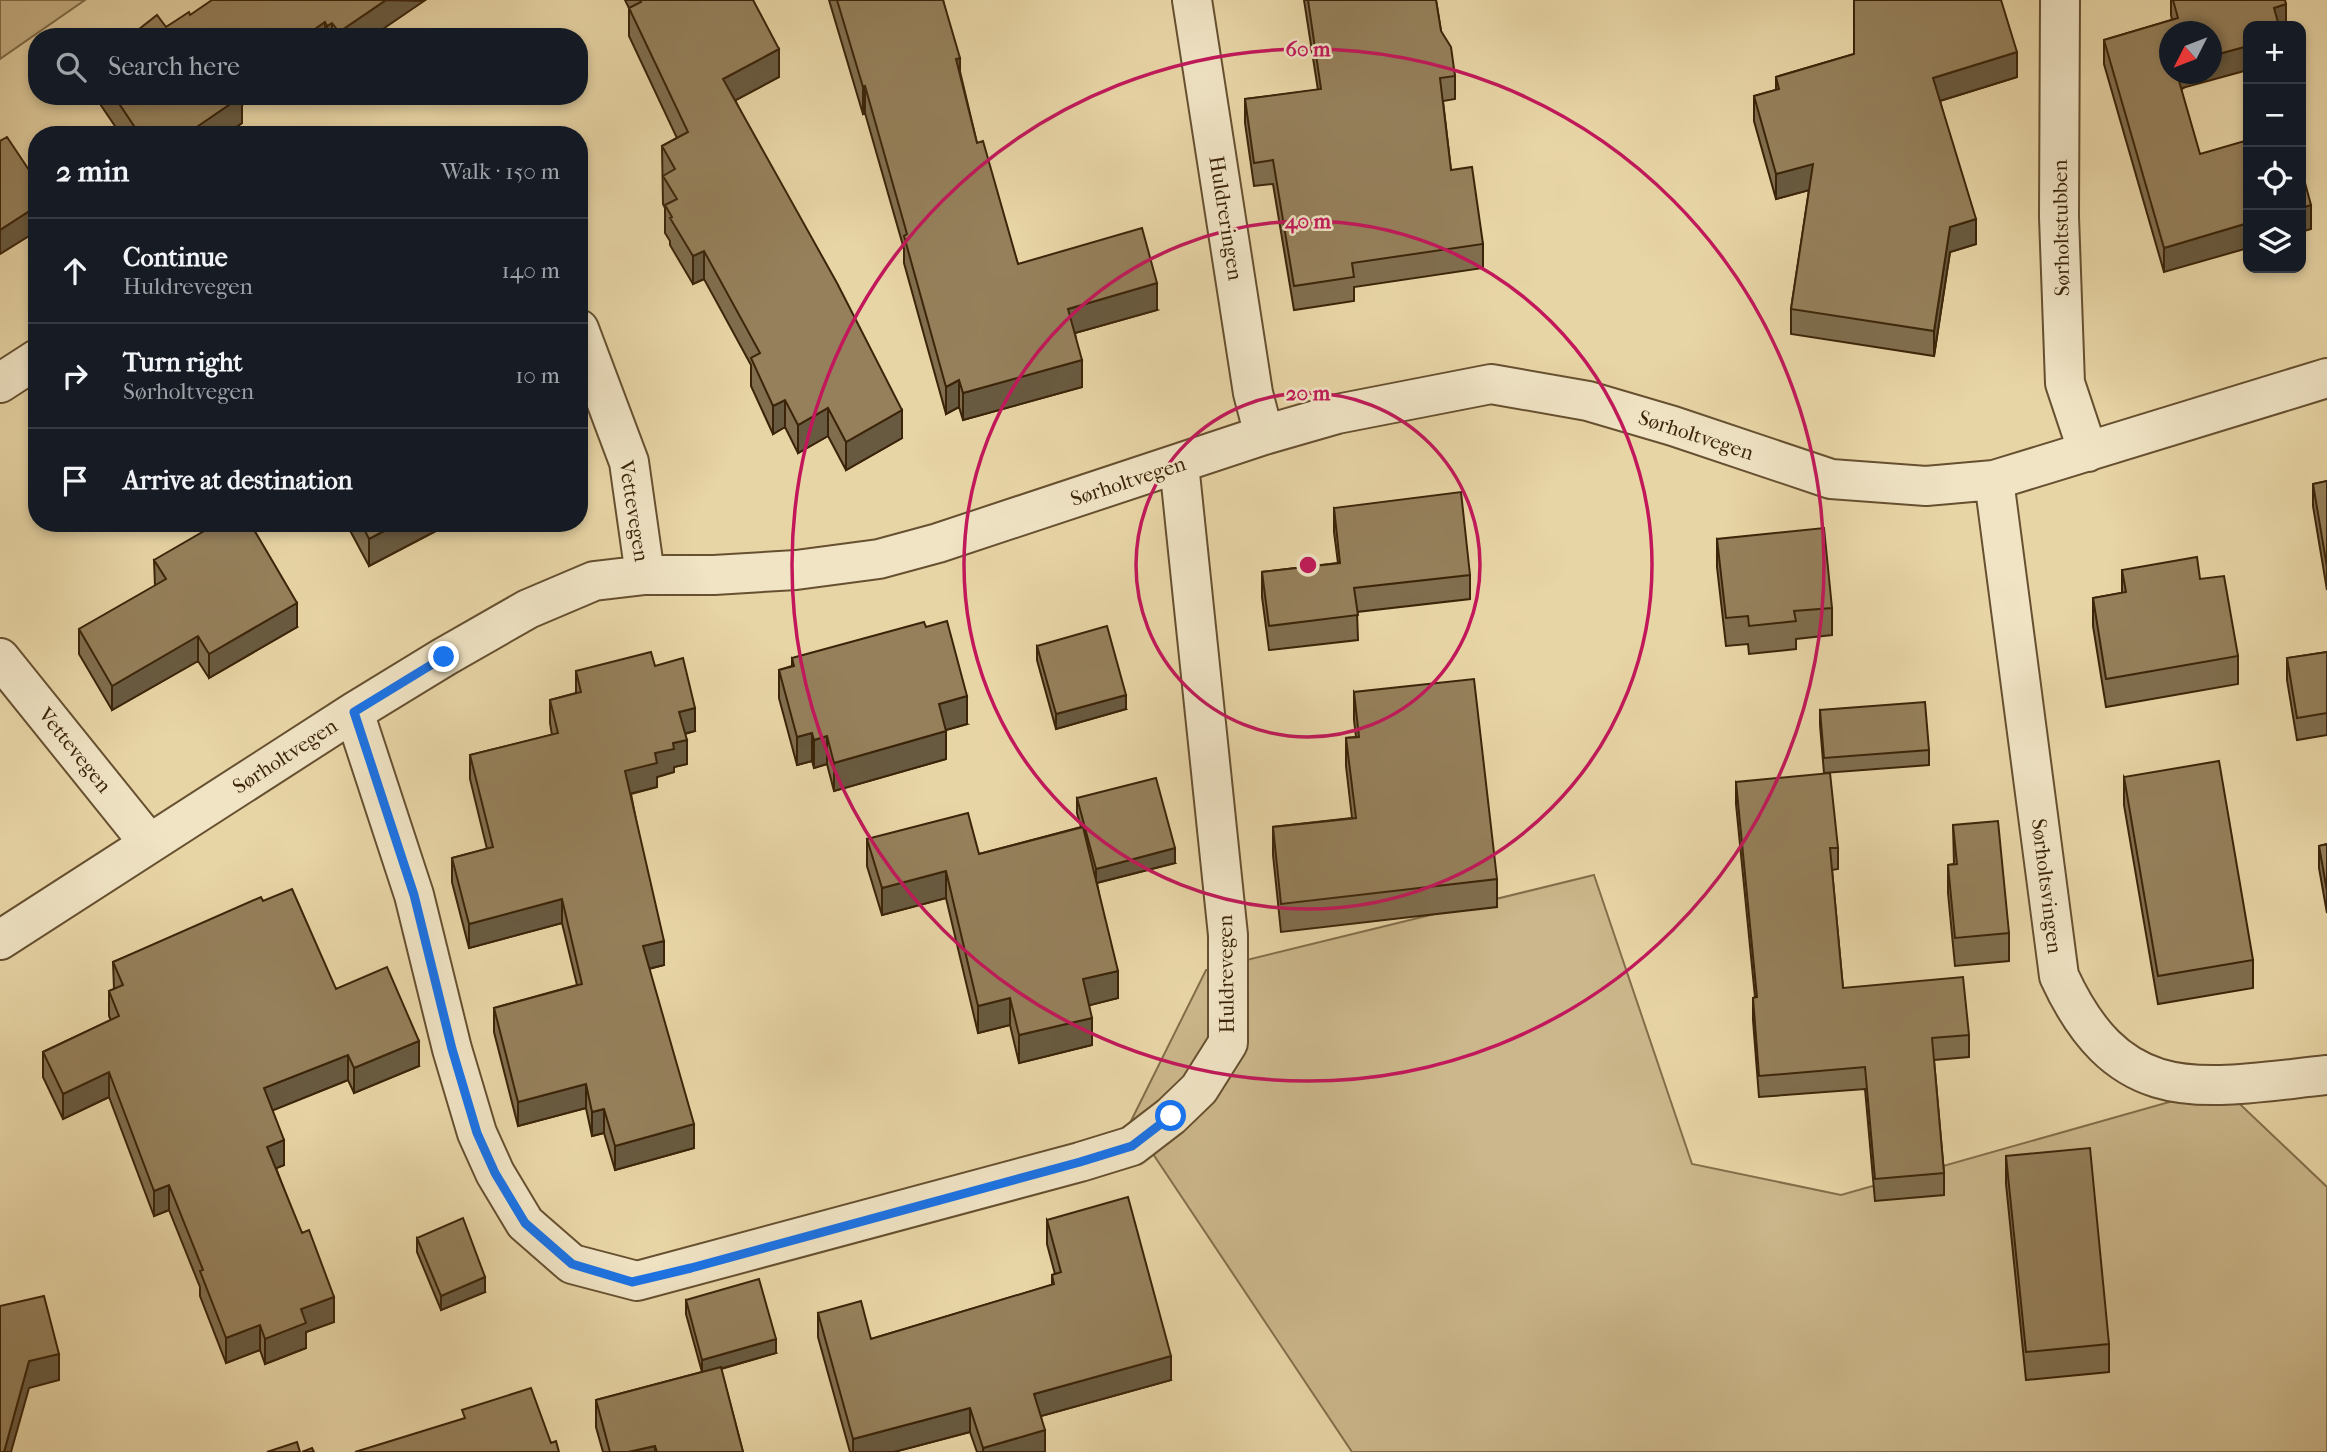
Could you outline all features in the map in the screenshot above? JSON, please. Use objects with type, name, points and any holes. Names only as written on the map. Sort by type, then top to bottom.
[{"type":"street","name":"Huldreringen","points":[[1192,0],[1253,393],[1264,435]]},
{"type":"street","name":"Sørholtstubben","points":[[2060,0],[2059,217],[2065,383],[2088,452]]},
{"type":"street","name":"Vettevegen","points":[[588,353],[629,462],[645,575]]},
{"type":"street","points":[[0,383],[28,365]]},
{"type":"street","name":"Sørholtvegen","points":[[0,940],[354,712],[528,609],[594,581],[645,575],[714,575],[796,570],[879,559],[938,543],[1264,435],[1337,415],[1491,384],[1588,401],[1832,479],[1926,486],[1994,480],[2327,378]]},
{"type":"street","name":"Huldrevegen","points":[[354,712],[414,895],[452,1049],[477,1133],[495,1173],[525,1223],[572,1264],[637,1281],[1080,1162],[1132,1146],[1171,1116],[1199,1089],[1228,1043],[1228,935],[1179,464]]},
{"type":"street","name":"Sørholtsvingen","points":[[1994,480],[2059,976],[2076,1009],[2100,1044],[2137,1071],[2180,1084],[2221,1086],[2327,1075]]},
{"type":"street","name":"Vettevegen","points":[[0,657],[149,843]]},
{"type":"shaded area","points":[[0,0],[85,0],[45,28],[28,28],[28,40],[0,59]]},
{"type":"shaded area","points":[[1594,875],[1692,1164],[1841,1195],[2222,1087],[2327,1187],[2327,1452],[1352,1452],[1131,1121],[1206,970]]},
{"type":"building","points":[[212,0],[386,0],[345,28],[336,28],[332,23],[327,26],[325,22],[316,28],[140,28],[157,15],[166,27],[189,12],[190,15]]},
{"type":"building","points":[[640,0],[753,0],[779,49],[723,79],[837,283],[902,410],[846,442],[828,408],[798,425],[785,400],[773,406],[751,358],[760,353],[704,251],[693,256],[670,218],[672,217],[665,205],[677,199],[663,176],[675,169],[662,146],[688,132],[629,8],[641,2]]},
{"type":"building","points":[[837,0],[943,0],[960,58],[956,59],[977,143],[983,141],[1018,264],[1142,228],[1157,283],[1068,309],[1082,360],[963,393],[959,380],[946,387],[904,236],[907,234],[865,86],[863,87]]},
{"type":"building","points":[[1308,0],[1436,0],[1441,31],[1451,47],[1455,76],[1440,78],[1451,170],[1472,167],[1483,244],[1352,263],[1354,277],[1294,286],[1273,160],[1254,163],[1245,99],[1321,89]]},
{"type":"building","points":[[1854,0],[2001,0],[2017,52],[1933,78],[1976,219],[1950,227],[1934,331],[1791,309],[1813,164],[1776,174],[1754,96],[1779,89],[1776,77],[1854,54]]},
{"type":"building","points":[[2173,0],[2285,0],[2286,4],[2274,8],[2278,21],[2243,21],[2243,47],[2222,53],[2222,21],[2168,21],[2178,18]]},
{"type":"building","points":[[2159,24],[2159,84],[2180,84],[2200,154],[2243,141],[2243,224],[2164,248],[2104,40]]},
{"type":"building","points":[[120,105],[229,105],[198,126],[134,126]]},
{"type":"building","points":[[7,137],[28,168],[28,212],[0,230],[0,141]]},
{"type":"building","points":[[2306,186],[2311,205],[2306,206]]},
{"type":"building","points":[[2327,481],[2327,567],[2313,484]]},
{"type":"building","points":[[1461,492],[1470,575],[1354,588],[1358,615],[1269,626],[1262,572],[1340,563],[1334,508]]},
{"type":"building","points":[[1824,528],[1832,608],[1794,611],[1796,621],[1749,626],[1748,616],[1726,618],[1717,539]]},
{"type":"building","points":[[202,532],[255,532],[297,603],[209,654],[198,636],[112,686],[79,629],[166,579],[154,560]]},
{"type":"building","points":[[366,532],[382,532],[369,539]]},
{"type":"building","points":[[2197,557],[2200,579],[2224,576],[2238,656],[2106,679],[2093,598],[2126,592],[2122,570]]},
{"type":"building","points":[[947,621],[967,696],[939,704],[946,731],[834,763],[827,736],[814,740],[812,733],[797,737],[779,670],[794,666],[792,658],[924,622],[926,627]]},
{"type":"building","points":[[1107,626],[1126,695],[1056,714],[1037,646]]},
{"type":"building","points":[[651,652],[655,666],[683,658],[695,708],[679,712],[687,740],[673,743],[674,749],[655,753],[657,763],[625,771],[664,941],[643,946],[694,1124],[615,1146],[604,1109],[592,1112],[586,1084],[518,1102],[494,1008],[582,984],[562,899],[469,924],[452,858],[493,847],[470,755],[558,733],[550,700],[581,692],[576,671]]},
{"type":"building","points":[[2327,652],[2327,713],[2297,718],[2287,658]]},
{"type":"building","points":[[1474,679],[1497,879],[1281,904],[1273,827],[1356,818],[1346,738],[1359,737],[1354,692]]},
{"type":"building","points":[[1925,702],[1929,750],[1824,758],[1820,710]]},
{"type":"building","points":[[2219,761],[2253,960],[2158,976],[2124,777]]},
{"type":"building","points":[[1830,773],[1838,848],[1830,848],[1843,988],[1963,977],[1969,1035],[1932,1038],[1944,1173],[1875,1179],[1865,1067],[1759,1076],[1753,998],[1757,997],[1736,782]]},
{"type":"building","points":[[1156,778],[1175,848],[1096,869],[1077,798]]},
{"type":"building","points":[[968,813],[979,854],[1083,827],[1118,971],[1083,979],[1092,1018],[1019,1035],[1010,998],[978,1006],[946,871],[882,888],[867,839]]},
{"type":"building","points":[[1998,821],[2009,933],[1955,938],[1948,865],[1957,864],[1953,825]]},
{"type":"building","points":[[2327,844],[2327,891],[2319,846]]},
{"type":"building","points":[[292,889],[336,989],[387,967],[419,1041],[354,1068],[348,1055],[264,1088],[284,1140],[267,1147],[302,1233],[309,1230],[334,1297],[301,1309],[306,1323],[265,1339],[260,1325],[226,1338],[200,1271],[203,1270],[169,1185],[154,1191],[109,1072],[63,1094],[43,1052],[119,1016],[109,991],[123,985],[113,962],[261,897],[263,901]]},
{"type":"building","points":[[2090,1148],[2109,1344],[2026,1352],[2006,1156]]},
{"type":"building","points":[[1128,1197],[1171,1356],[1034,1394],[1045,1430],[983,1448],[970,1408],[853,1439],[818,1313],[861,1301],[871,1339],[1054,1284],[1052,1275],[1061,1272],[1047,1220]]},
{"type":"building","points":[[463,1218],[485,1277],[441,1296],[417,1238]]},
{"type":"building","points":[[759,1279],[776,1339],[702,1360],[686,1300]]},
{"type":"building","points":[[44,1296],[59,1354],[29,1361],[4,1452],[0,1452],[0,1306]]},
{"type":"building","points":[[721,1367],[743,1452],[657,1452],[655,1446],[628,1452],[610,1452],[596,1400]]},
{"type":"building","points":[[531,1388],[551,1443],[556,1441],[559,1452],[355,1452],[465,1418],[462,1410]]},
{"type":"building","points":[[297,1442],[300,1452],[267,1452]]},
{"type":"route","points":[[444,657],[354,712],[414,895],[452,1049],[477,1133],[495,1173],[525,1223],[572,1264],[632,1282],[691,1268],[1132,1146],[1171,1116]]}]
